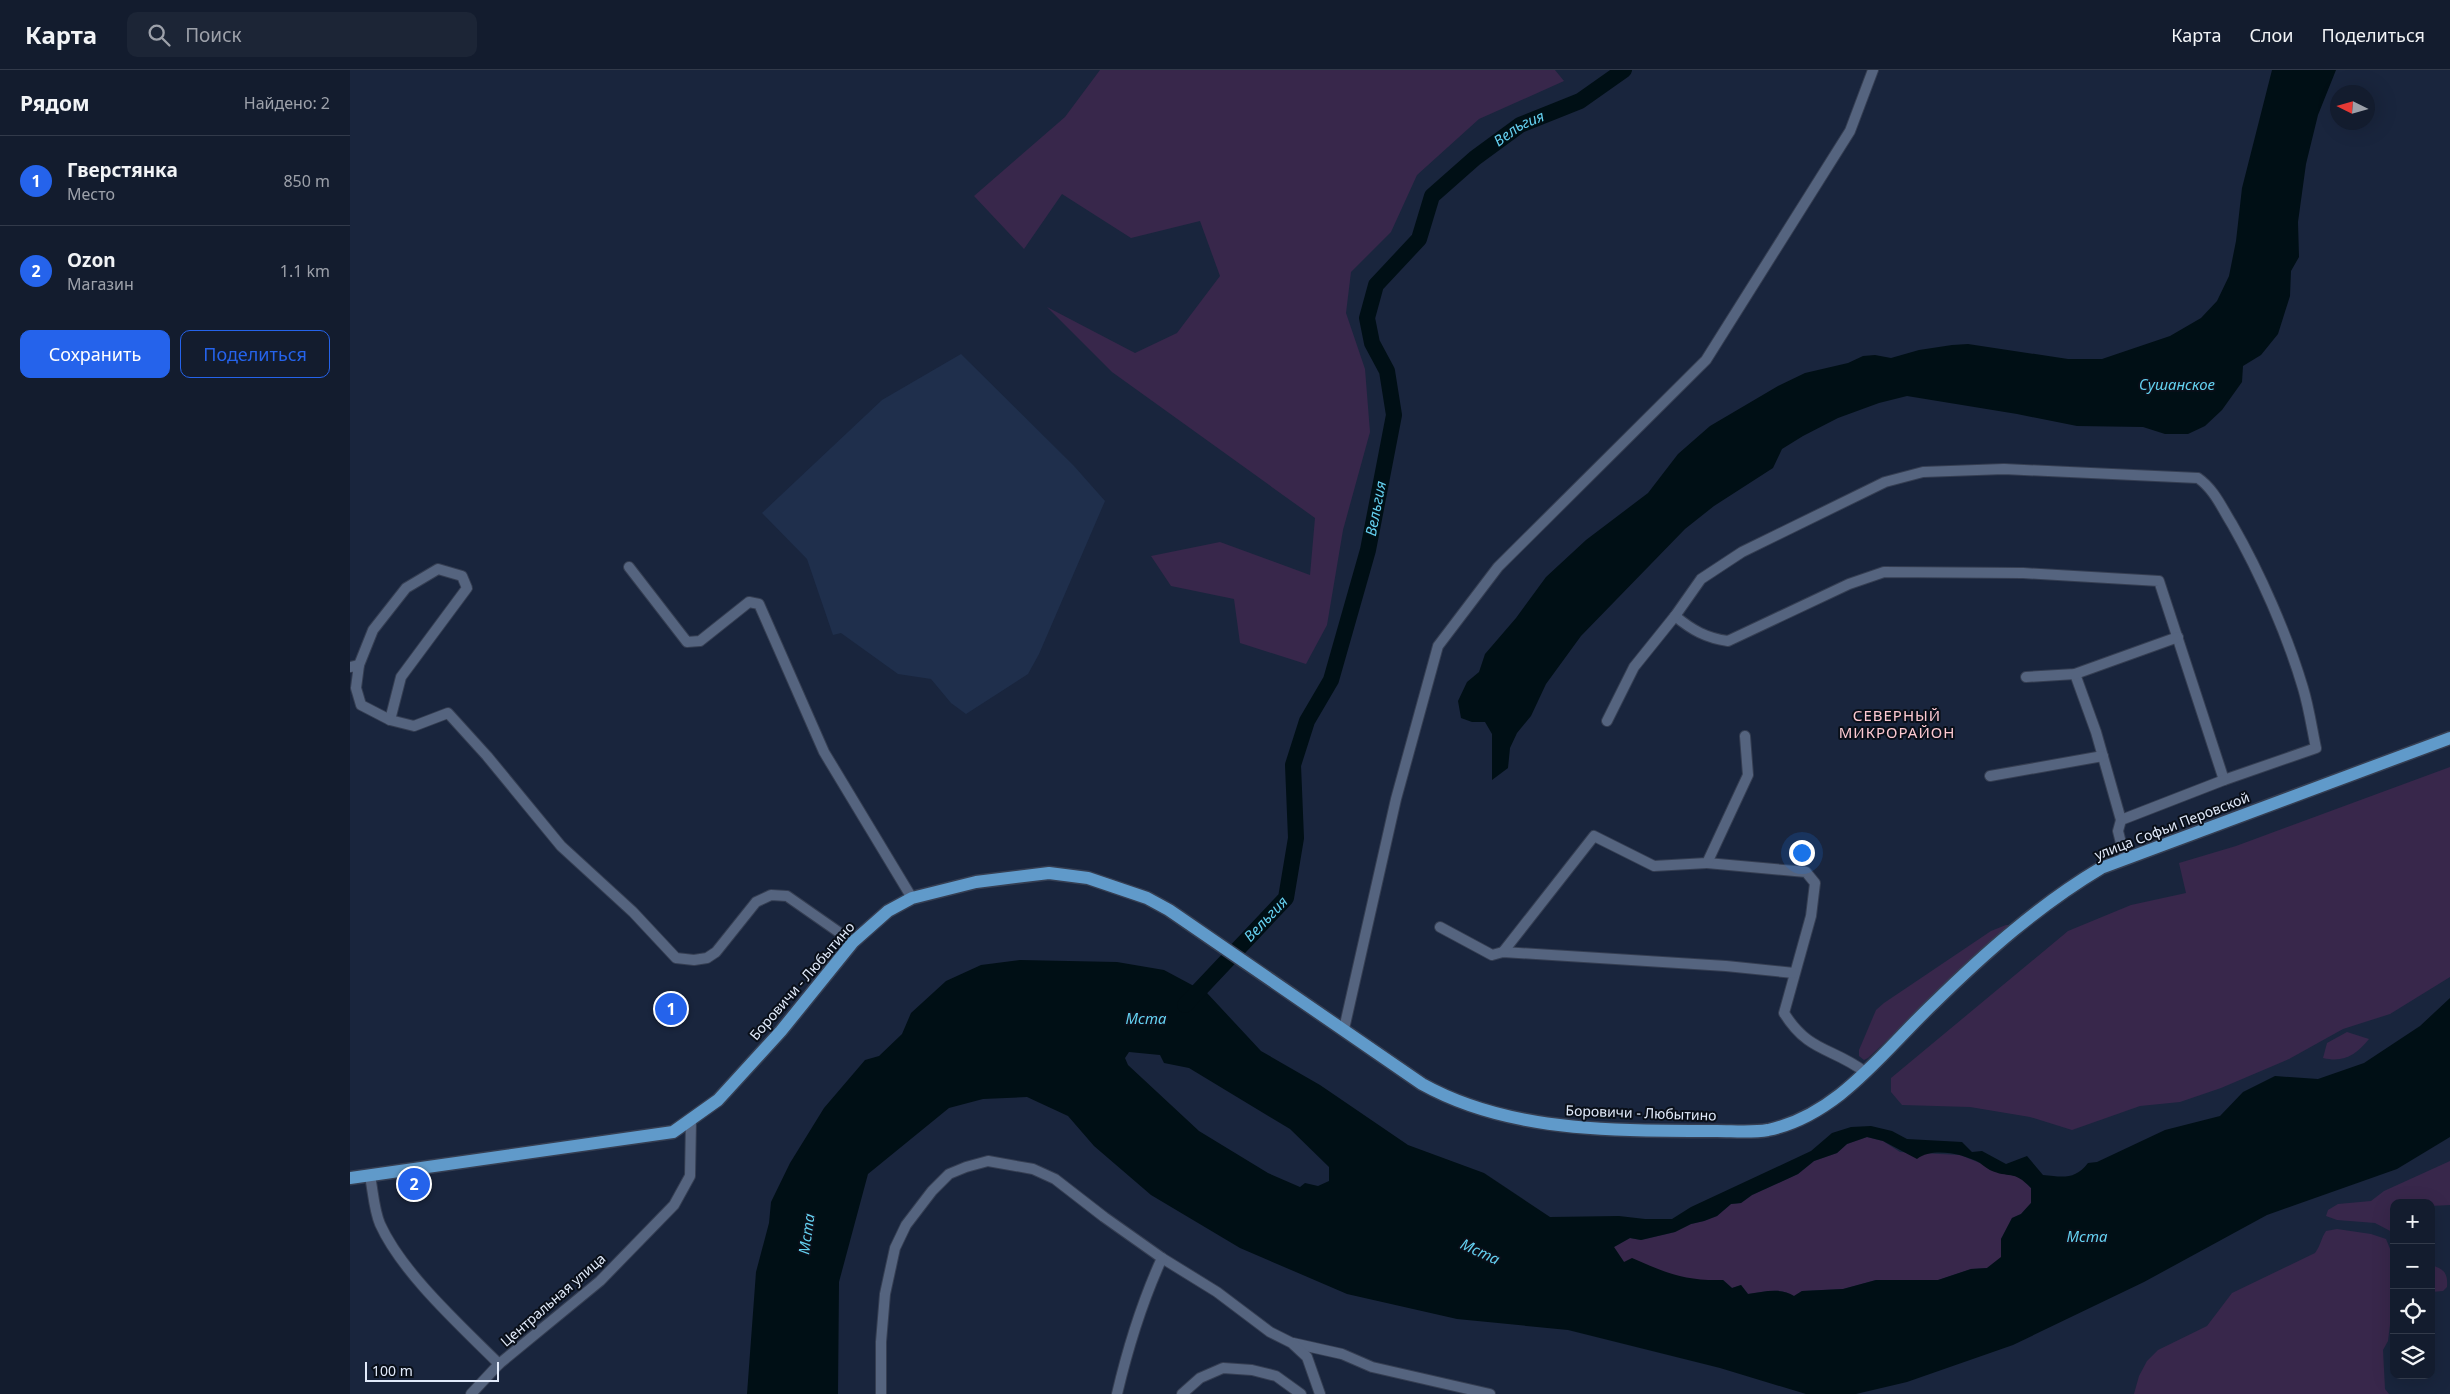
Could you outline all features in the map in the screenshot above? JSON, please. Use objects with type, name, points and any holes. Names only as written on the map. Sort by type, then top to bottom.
[{"type":"main road","name":"улица Софьи Перовской","points":[[1875,1063],[1933,1003],[2013,929],[2073,885],[2101,868],[2450,738]]},
{"type":"main road","name":"Боровичи - Любытино","points":[[350,1178],[673,1132],[718,1100],[780,1031],[853,942],[888,911],[912,898],[976,882],[1013,876],[1069,874],[1088,878],[1147,898],[1182,918],[1422,1084],[1449,1099],[1486,1111],[1540,1122],[1608,1129],[1768,1130],[1814,1110],[1841,1094],[1875,1063]]},
{"type":"street","points":[[1344,1029],[1396,799],[1438,646],[1498,567],[1706,360],[1850,131],[1873,70]]},
{"type":"street","points":[[1607,721],[1634,667],[1675,616],[1701,579],[1742,552],[1885,482],[1923,472],[2004,469],[2198,478],[2207,484],[2254,562],[2284,633],[2304,689],[2316,748],[2224,780],[2121,820]]},
{"type":"street","points":[[629,567],[687,642],[700,641],[749,602],[759,604],[824,752],[912,898]]},
{"type":"street","points":[[390,720],[401,677],[467,588],[462,576],[438,569],[406,588],[372,630],[354,666],[356,688],[361,705],[390,720],[414,726],[448,713],[487,756],[561,846],[633,912],[676,958],[700,959],[716,952],[756,902],[771,894],[787,896],[853,942]]},
{"type":"street","points":[[1675,616],[1695,631],[1710,638],[1728,641],[1881,572],[2023,573],[2159,581],[2224,780]]},
{"type":"street","points":[[2026,677],[2075,674],[2178,637]]},
{"type":"street","points":[[2075,674],[2121,820],[2118,831],[2125,859]]},
{"type":"street","points":[[1707,863],[1748,775],[1745,736]]},
{"type":"street","points":[[1990,776],[2102,756]]},
{"type":"street","points":[[1503,952],[1594,836],[1654,866],[1707,863],[1806,872],[1814,883],[1811,916],[1784,1013],[1804,1039],[1820,1049],[1852,1062],[1865,1072]]},
{"type":"street","points":[[1440,927],[1492,955],[1503,952],[1726,966],[1794,973]]},
{"type":"street","name":"Центральная улица","points":[[471,1394],[499,1364],[600,1281],[674,1205],[690,1176],[691,1120]]},
{"type":"street","points":[[881,1394],[881,1342],[886,1294],[894,1248],[906,1225],[932,1191],[949,1174],[966,1166],[988,1161],[1033,1169],[1055,1179],[1162,1258],[1217,1292],[1270,1332],[1292,1343],[1342,1354],[1372,1367],[1490,1394]]},
{"type":"street","points":[[370,1176],[380,1223],[399,1256],[438,1303],[499,1364]]},
{"type":"street","points":[[1116,1394],[1126,1354],[1147,1292],[1162,1258]]},
{"type":"street","points":[[1292,1343],[1307,1357],[1320,1394]]},
{"type":"street","points":[[1182,1394],[1200,1378],[1223,1368],[1252,1370],[1276,1376],[1301,1394]]},
{"type":"shaded area","points":[[1100,70],[1555,70],[1564,81],[1479,119],[1417,175],[1391,232],[1351,272],[1346,313],[1365,369],[1370,432],[1343,530],[1327,625],[1306,664],[1240,643],[1234,599],[1171,586],[1151,556],[1220,542],[1310,575],[1315,518],[1112,372],[1047,307],[1135,353],[1177,333],[1220,276],[1200,221],[1131,238],[1062,194],[1024,249],[974,196],[1065,117]]},
{"type":"shaded area","points":[[961,354],[1074,466],[1105,501],[1039,654],[1028,674],[966,714],[951,703],[931,679],[898,674],[841,633],[833,635],[807,559],[762,513],[882,400]]},
{"type":"shaded area","points":[[2450,767],[2450,977],[2390,1014],[2343,1029],[2289,1059],[2221,1088],[2180,1102],[2140,1106],[2072,1130],[2030,1117],[1970,1107],[1902,1105],[1891,1092],[1891,1078],[2068,931],[2131,905],[2186,893],[2179,863],[2236,846]]},
{"type":"shaded area","points":[[2011,925],[1868,1058],[1864,1060],[1859,1056],[1859,1050],[1876,1010],[1991,931]]},
{"type":"shaded area","points":[[2347,1032],[2369,1039],[2349,1056],[2337,1059],[2323,1058],[2327,1043]]},
{"type":"shaded area","points":[[1867,1137],[1883,1141],[1900,1152],[1960,1155],[1980,1163],[1990,1170],[2020,1177],[2031,1188],[2031,1203],[2021,1214],[2012,1218],[2001,1239],[2002,1257],[1987,1268],[1971,1269],[1938,1280],[1876,1280],[1843,1289],[1802,1291],[1794,1296],[1778,1291],[1748,1294],[1741,1285],[1732,1288],[1723,1280],[1699,1281],[1681,1278],[1624,1262],[1614,1247],[1630,1238],[1641,1240],[1675,1232],[1691,1224],[1717,1216],[1731,1204],[1741,1203],[1752,1195],[1798,1174],[1814,1161],[1837,1153],[1847,1144]]},
{"type":"shaded area","points":[[2450,1161],[2450,1205],[2435,1206],[2435,1199],[2390,1199],[2390,1231],[2375,1223],[2337,1220],[2326,1216],[2328,1210],[2338,1204],[2371,1201],[2384,1191]]},
{"type":"shaded area","points":[[2337,1229],[2371,1234],[2386,1239],[2390,1249],[2390,1324],[2388,1341],[2383,1350],[2385,1389],[2389,1394],[2134,1394],[2139,1376],[2147,1361],[2158,1350],[2207,1326],[2232,1293],[2315,1253],[2326,1231]]},
{"type":"shaded area","points":[[2435,1266],[2442,1270],[2447,1278],[2447,1287],[2443,1291],[2435,1292]]},
{"type":"water","name":"Сушанское","points":[[2272,70],[2336,70],[2318,115],[2306,164],[2298,222],[2299,257],[2291,271],[2290,296],[2278,334],[2261,355],[2243,366],[2242,382],[2222,410],[2205,426],[2188,434],[2165,434],[2143,427],[2077,426],[1907,396],[1879,403],[1838,418],[1782,449],[1773,468],[1714,506],[1685,529],[1581,636],[1546,684],[1531,716],[1517,733],[1510,748],[1508,768],[1492,780],[1492,734],[1485,722],[1472,722],[1461,718],[1458,701],[1467,682],[1479,672],[1485,654],[1516,618],[1546,577],[1586,540],[1648,493],[1678,454],[1710,426],[1778,386],[1805,373],[1848,363],[1863,356],[1875,355],[1891,358],[1919,350],[1968,344],[2068,359],[2102,359],[2170,336],[2201,318],[2217,301],[2229,276],[2236,241],[2242,188]]},
{"type":"water","name":"Мста","points":[[1020,960],[1117,962],[1164,970],[1207,993],[1261,1051],[1320,1085],[1408,1145],[1484,1173],[1550,1217],[1619,1216],[1645,1219],[1672,1219],[1691,1207],[1811,1151],[1832,1133],[1851,1127],[1871,1126],[1892,1131],[1907,1139],[1962,1142],[1972,1152],[1982,1151],[2006,1164],[2027,1156],[2043,1175],[2073,1175],[2088,1163],[2097,1162],[2165,1130],[2220,1116],[2243,1092],[2275,1076],[2318,1079],[2364,1063],[2420,1026],[2450,998],[2450,1137],[2397,1169],[2267,1215],[2144,1282],[2013,1345],[1907,1382],[1856,1394],[1806,1394],[1720,1368],[1568,1330],[1457,1319],[1347,1294],[1240,1248],[1151,1195],[1094,1146],[1068,1116],[1027,1097],[983,1099],[949,1108],[868,1174],[839,1282],[838,1394],[747,1394],[756,1272],[769,1223],[771,1202],[790,1163],[824,1108],[865,1060],[879,1056],[902,1034],[911,1013],[946,981],[981,965]],"holes":[[[1129,1052],[1160,1055],[1164,1063],[1189,1068],[1290,1129],[1329,1167],[1329,1181],[1318,1186],[1305,1183],[1300,1187],[1268,1173],[1199,1131],[1128,1065],[1125,1058]],[[1867,1137],[1883,1141],[1917,1159],[1931,1153],[1948,1153],[1965,1157],[1980,1163],[1996,1173],[2015,1176],[2025,1182],[2031,1188],[2031,1203],[2021,1214],[2012,1218],[2001,1239],[2001,1257],[1987,1268],[1971,1269],[1938,1280],[1876,1280],[1843,1289],[1802,1291],[1794,1296],[1778,1291],[1748,1294],[1741,1285],[1732,1288],[1723,1280],[1697,1279],[1676,1275],[1632,1258],[1624,1262],[1614,1247],[1630,1238],[1641,1240],[1675,1232],[1691,1224],[1717,1216],[1731,1204],[1741,1203],[1752,1195],[1798,1174],[1814,1161],[1837,1153],[1847,1144]]]},
{"type":"waterway","name":"Вельгия","points":[[1185,1005],[1286,898],[1296,838],[1293,765],[1307,721],[1331,680],[1368,550],[1394,415],[1387,371],[1372,343],[1367,318],[1376,285],[1419,239],[1432,196],[1475,158],[1520,125],[1580,101],[1624,70]]},
{"type":"place","name":"Гверстянка","points":[[671,1009]]},
{"type":"place","name":"Ozon","points":[[414,1184]]},
{"type":"district","name":"СЕВЕРНЫЙ МИКРОРАЙОН","points":[[1897,724]]}]
